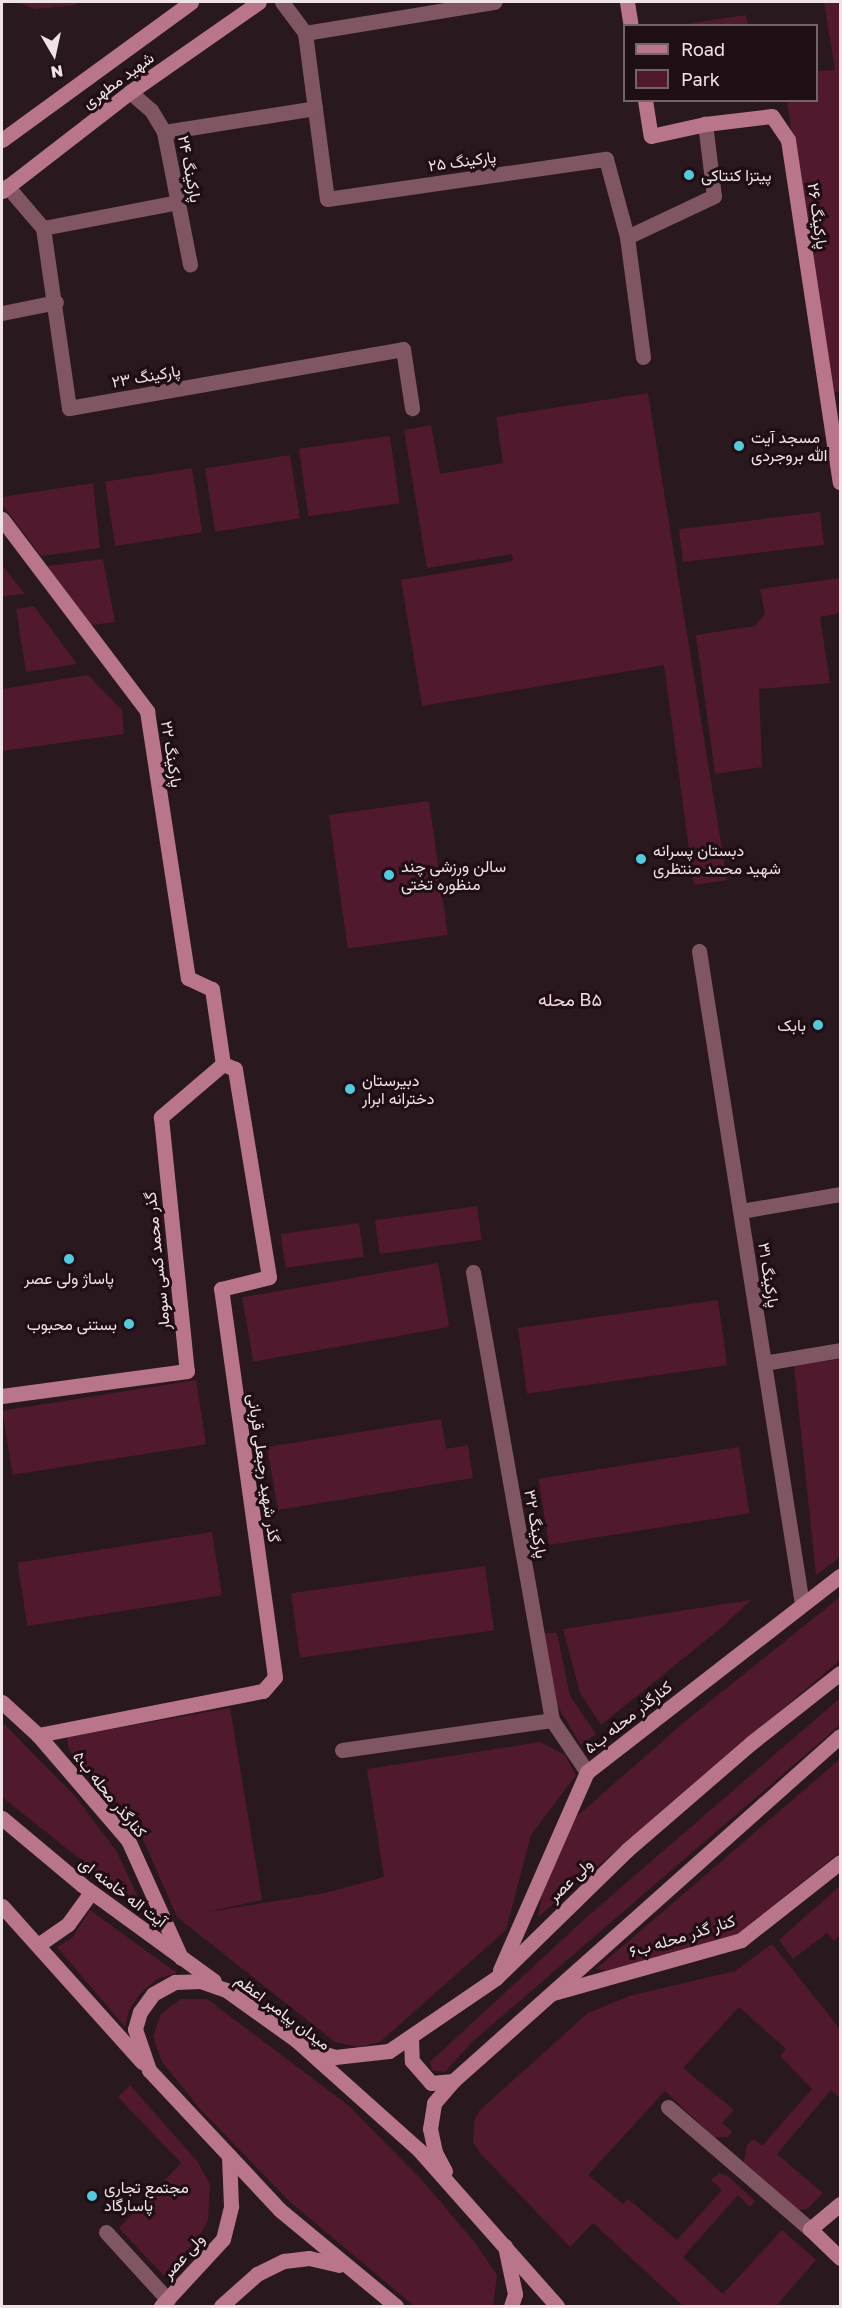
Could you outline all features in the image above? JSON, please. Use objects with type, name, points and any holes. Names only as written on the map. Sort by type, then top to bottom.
[{"type":"street","name":"شهید مطهری","points":[[2,140],[191,2]]},
{"type":"street","name":"شهید مطهری","points":[[4,189],[130,92],[259,2]]},
{"type":"street","name":"پارکینگ ۲۵","points":[[282,2],[305,33],[327,198],[606,159],[627,237],[643,357]]},
{"type":"street","points":[[305,33],[494,2]]},
{"type":"street","points":[[627,2],[631,24]]},
{"type":"street","name":"پارکینگ ۲۴","points":[[130,92],[151,110],[164,132],[190,264]]},
{"type":"street","name":"پارکینگ ۲۶","points":[[645,102],[651,136],[705,124],[772,116],[788,140],[840,482]]},
{"type":"street","points":[[164,132],[315,108]]},
{"type":"street","points":[[627,237],[714,196],[705,124]]},
{"type":"street","points":[[4,189],[43,228],[178,202]]},
{"type":"street","name":"پارکینگ ۲۳","points":[[43,228],[56,302],[69,408],[403,349],[412,408]]},
{"type":"street","points":[[2,313],[56,302]]},
{"type":"street","name":"پارکینگ ۲۲","points":[[2,519],[147,711],[188,978],[212,989],[223,1064]]},
{"type":"street","name":"پارکینگ ۳۱","points":[[699,951],[802,1604]]},
{"type":"street","name":"گذر محمد کسی سومار","points":[[2,1396],[187,1371],[161,1117],[223,1064]]},
{"type":"street","name":"گذر شهید رجبعلی قربانی","points":[[38,1735],[263,1691],[275,1677],[221,1289],[269,1277],[235,1069],[223,1064]]},
{"type":"street","points":[[741,1211],[840,1194]]},
{"type":"street","name":"پارکینگ ۳۲","points":[[473,1272],[552,1720],[587,1772]]},
{"type":"street","points":[[764,1363],[840,1350]]},
{"type":"street","name":"کنارگذر محله ب۵","points":[[496,1978],[587,1772],[840,1576]]},
{"type":"street","name":"ولی عصر","points":[[303,2047],[335,2057],[358,2056],[389,2051],[411,2038],[496,1978],[627,1850],[751,1743],[840,1673]]},
{"type":"street","name":"کنارگذر محله ب۵","points":[[2,1702],[38,1735],[128,1840],[181,1958]]},
{"type":"street","points":[[342,1750],[552,1720]]},
{"type":"street","points":[[454,2190],[435,2152],[430,2129],[434,2103],[453,2081],[547,1995],[840,1736]]},
{"type":"street","name":"آیت اله خامنه ای","points":[[2,1818],[91,1892],[226,1990]]},
{"type":"street","name":"کنار گذر محله ب۶","points":[[547,1995],[741,1940],[840,1862]]},
{"type":"street","points":[[38,1945],[68,1924],[91,1892]]},
{"type":"street","points":[[2,1906],[149,2070]]},
{"type":"street","name":"میدان پیامبر اعظم","points":[[396,2307],[343,2266],[280,2210],[149,2070],[135,2029],[140,2012],[153,1994],[175,1982],[200,1981],[226,1990],[303,2047],[419,2150],[505,2246]]},
{"type":"street","points":[[411,2038],[412,2061],[431,2083],[453,2081]]},
{"type":"street","points":[[668,2107],[810,2229],[840,2258]]},
{"type":"street","name":"ولی عصر","points":[[165,2303],[223,2239],[231,2206],[229,2156]]},
{"type":"street","points":[[810,2229],[840,2204]]},
{"type":"street","points":[[106,2232],[165,2303]]},
{"type":"street","points":[[505,2246],[556,2304]]},
{"type":"street","points":[[505,2246],[515,2294],[511,2307]]},
{"type":"street","points":[[221,2307],[257,2274],[284,2261],[309,2258],[343,2266]]},
{"type":"green space","points":[[16,2],[76,2],[76,5],[35,9]]},
{"type":"green space","points":[[824,2],[840,2],[840,392],[830,392],[787,102],[818,102],[818,71],[835,70]]},
{"type":"green space","points":[[746,15],[748,24],[686,24]]},
{"type":"green space","points":[[648,393],[727,880],[694,885],[664,665],[422,706],[401,580],[513,561],[512,554],[427,568],[404,430],[431,425],[440,474],[503,463],[496,417]]},
{"type":"green space","points":[[390,436],[399,503],[308,516],[299,449]]},
{"type":"green space","points":[[290,455],[300,518],[215,532],[205,468]]},
{"type":"green space","points":[[192,468],[202,532],[115,546],[105,482]]},
{"type":"green space","points":[[93,483],[100,548],[41,556],[2,504],[2,497]]},
{"type":"green space","points":[[820,512],[824,545],[683,562],[679,529]]},
{"type":"green space","points":[[103,559],[115,622],[91,625],[47,566]]},
{"type":"green space","points":[[2,565],[25,594],[2,596]]},
{"type":"green space","points":[[840,578],[840,613],[820,617],[830,683],[759,689],[762,767],[715,774],[696,635],[755,626],[765,614],[760,589]]},
{"type":"green space","points":[[34,606],[77,664],[26,672],[16,609]]},
{"type":"green space","points":[[88,675],[122,710],[124,734],[2,751],[2,689]]},
{"type":"green space","name":"سالن ورزشی چند منظوره تختی","points":[[429,801],[448,935],[348,949],[329,815]]},
{"type":"green space","points":[[477,1206],[482,1240],[380,1254],[375,1220]]},
{"type":"green space","points":[[359,1223],[364,1257],[286,1268],[281,1234]]},
{"type":"green space","points":[[438,1263],[449,1327],[253,1362],[242,1298]]},
{"type":"green space","points":[[718,1300],[727,1365],[527,1393],[518,1328]]},
{"type":"green space","points":[[840,1359],[840,1557],[816,1575],[794,1366]]},
{"type":"green space","points":[[196,1380],[206,1444],[13,1475],[2,1411]]},
{"type":"green space","points":[[441,1419],[446,1449],[468,1445],[473,1478],[278,1510],[267,1447]]},
{"type":"green space","points":[[739,1447],[749,1513],[549,1545],[538,1479]]},
{"type":"green space","points":[[212,1532],[222,1595],[27,1626],[17,1563]]},
{"type":"green space","points":[[485,1566],[494,1630],[300,1658],[291,1593]]},
{"type":"green space","points":[[840,1597],[840,1660],[538,1917],[543,1888],[576,1817],[689,1718]]},
{"type":"green space","points":[[751,1600],[721,1628],[601,1725],[580,1693],[563,1629]]},
{"type":"green space","points":[[539,1633],[557,1633],[570,1696],[596,1734],[581,1745],[557,1705]]},
{"type":"green space","points":[[840,1698],[840,1725],[472,2042],[445,2072],[432,2070],[430,2062],[588,1916]]},
{"type":"green space","points":[[230,1708],[262,1900],[202,1913],[325,1893],[384,1877],[367,1769],[540,1742],[565,1755],[576,1775],[531,1835],[506,1930],[380,2042],[359,2047],[335,2042],[177,1917],[138,1828],[69,1750],[67,1737]]},
{"type":"green space","points":[[2,1722],[75,1796],[117,1852],[144,1910],[2,1797]]},
{"type":"green space","points":[[840,1759],[840,1852],[735,1936],[606,1971],[596,1969]]},
{"type":"green space","points":[[840,1886],[840,1935],[834,1941],[827,1933],[793,1959],[779,1940]]},
{"type":"green space","points":[[90,1910],[177,1973],[157,1979],[140,1994],[129,2010],[125,2027],[57,1947],[72,1938]]},
{"type":"green space","points":[[772,1944],[840,2029],[840,2098],[831,2090],[777,2154],[823,2193],[807,2209],[799,2210],[744,2162],[747,2144],[754,2139],[762,2146],[812,2089],[780,2056],[786,2049],[739,2007],[683,2068],[734,2110],[722,2123],[732,2131],[728,2137],[714,2137],[665,2091],[588,2175],[623,2204],[628,2199],[677,2240],[722,2190],[711,2180],[719,2173],[728,2176],[755,2201],[750,2207],[738,2195],[683,2257],[723,2294],[782,2230],[816,2260],[776,2306],[683,2306],[593,2223],[570,2247],[480,2153],[473,2142],[474,2121],[479,2111],[588,2013],[629,1996],[735,1971]]},
{"type":"green space","points":[[181,1999],[207,1999],[348,2105],[422,2180],[476,2244],[497,2275],[493,2306],[414,2306],[289,2201],[200,2109],[162,2062],[153,2037],[161,2014]]},
{"type":"green space","points":[[130,2085],[197,2161],[210,2184],[208,2220],[199,2237],[164,2276],[119,2228],[181,2163],[118,2097]]},
{"type":"place","name":"پیتزا کنتاکی","points":[[689,175]]},
{"type":"place","name":"مسجد آیت الله بروجردی","points":[[739,446]]},
{"type":"place","name":"دبستان پسرانه شهید محمد منتظری","points":[[641,859]]},
{"type":"place","name":"سالن ورزشی چند منظوره تختی","points":[[389,875]]},
{"type":"place","name":"بابک","points":[[818,1025]]},
{"type":"place","name":"دبیرستان دخترانه ابرار","points":[[350,1089]]},
{"type":"place","name":"پاساژ ولی عصر","points":[[69,1259]]},
{"type":"place","name":"بستنی محبوب","points":[[129,1324]]},
{"type":"place","name":"مجتمع تجاری پاسارگاد","points":[[92,2196]]},
{"type":"district","name":"محله B۵","points":[[570,999]]}]
